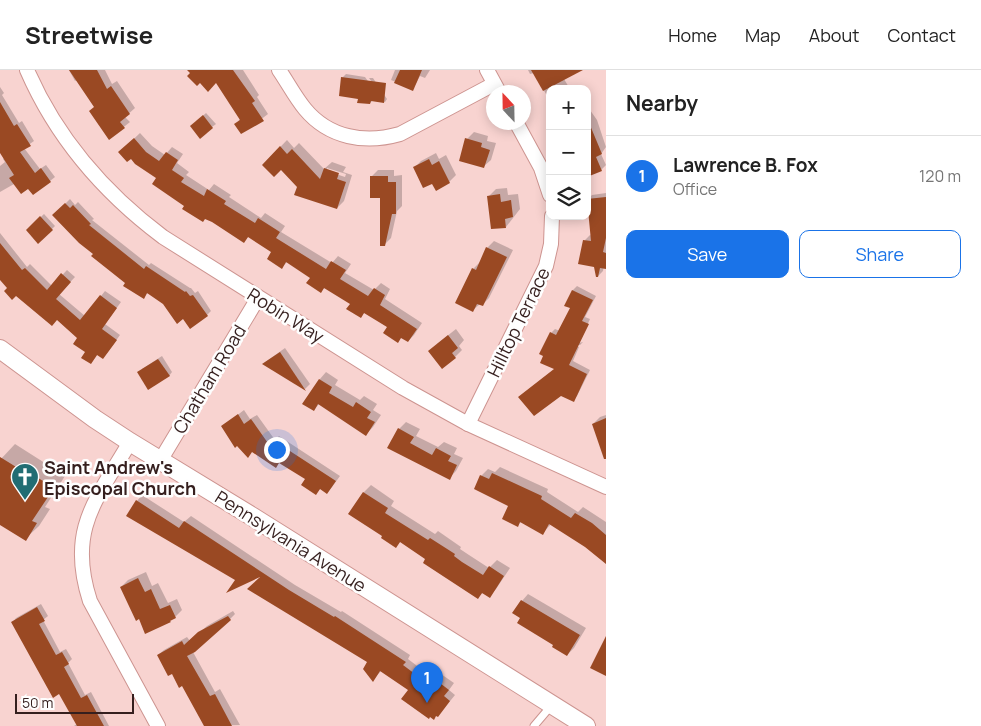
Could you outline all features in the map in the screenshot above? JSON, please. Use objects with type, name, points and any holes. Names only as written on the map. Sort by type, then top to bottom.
[{"type":"street","name":"Robin Way","points":[[27,70],[55,123],[77,155],[100,183],[133,214],[163,237],[403,388],[468,424],[606,487]]},
{"type":"street","points":[[279,70],[298,100],[316,120],[328,128],[356,138],[386,138],[400,134],[486,93]]},
{"type":"street","points":[[487,70],[495,85]]},
{"type":"street","points":[[520,130],[541,168],[546,183]]},
{"type":"street","name":"Hilltop Terrace","points":[[468,424],[546,266],[551,244],[552,220]]},
{"type":"street","name":"Chatham Road","points":[[160,461],[258,298]]},
{"type":"street","name":"Pennsylvania Avenue","points":[[0,349],[95,419],[130,442],[253,517],[583,725]]},
{"type":"street","points":[[130,442],[89,512],[81,542],[80,562],[83,582],[90,601],[158,726]]},
{"type":"lane","points":[[534,726],[552,706]]},
{"type":"building","points":[[69,70],[97,70],[107,89],[111,86],[130,114],[120,122],[125,128],[109,140],[89,111],[94,107]]},
{"type":"building","points":[[187,70],[233,70],[255,101],[252,103],[264,121],[241,134],[234,124],[240,120],[216,83],[208,92],[200,83],[197,86],[187,76],[190,73]]},
{"type":"building","points":[[400,70],[422,70],[413,91],[394,83]]},
{"type":"building","points":[[531,70],[583,70],[554,85],[546,85],[546,89],[543,91]]},
{"type":"building","points":[[341,77],[386,83],[384,103],[371,101],[370,104],[357,103],[358,99],[339,96]]},
{"type":"building","points":[[0,102],[14,126],[17,124],[31,146],[20,152],[35,173],[41,168],[51,182],[33,195],[28,189],[21,194],[9,178],[14,175],[0,153]]},
{"type":"building","points":[[203,115],[213,128],[200,139],[190,126]]},
{"type":"building","points":[[591,128],[602,154],[596,157],[602,171],[591,175]]},
{"type":"building","points":[[134,138],[146,152],[159,161],[166,152],[178,160],[172,170],[184,178],[181,182],[204,196],[207,189],[226,201],[224,204],[255,223],[258,218],[280,232],[276,238],[326,269],[331,261],[346,270],[340,279],[368,296],[374,288],[385,295],[380,305],[417,329],[408,342],[401,338],[398,343],[383,333],[387,327],[364,313],[361,318],[346,309],[350,304],[324,288],[321,293],[306,283],[310,278],[286,262],[282,269],[267,259],[271,252],[248,237],[244,243],[212,222],[205,219],[203,222],[182,209],[184,206],[152,184],[156,178],[135,164],[131,159],[127,162],[118,152]]},
{"type":"building","points":[[465,138],[482,143],[481,147],[490,150],[484,168],[459,161]]},
{"type":"building","points":[[280,146],[287,154],[292,149],[320,179],[324,168],[339,173],[337,179],[346,182],[337,209],[294,195],[297,187],[281,170],[274,177],[262,165]]},
{"type":"building","points":[[429,159],[432,165],[439,161],[450,183],[436,191],[432,184],[423,188],[413,167]]},
{"type":"building","points":[[370,176],[388,176],[388,182],[396,182],[396,214],[392,214],[385,246],[380,246],[380,198],[370,198]]},
{"type":"building","points":[[500,194],[501,202],[511,200],[513,217],[505,219],[506,228],[491,229],[487,196]]},
{"type":"building","points":[[606,197],[606,238],[603,252],[606,253],[606,269],[600,268],[598,277],[596,277],[594,267],[578,264],[583,240],[591,241],[589,220],[591,220],[591,199]]},
{"type":"building","points":[[65,203],[70,208],[73,205],[91,224],[89,225],[144,269],[146,266],[186,291],[190,296],[193,295],[208,316],[190,329],[183,319],[177,324],[163,304],[147,293],[144,299],[123,286],[125,283],[91,256],[93,254],[79,243],[52,215]]},
{"type":"building","points":[[40,216],[53,230],[38,244],[26,230]]},
{"type":"building","points":[[0,243],[22,270],[25,268],[47,290],[61,273],[71,282],[56,299],[80,320],[100,295],[117,308],[102,329],[117,340],[103,359],[97,355],[91,364],[81,358],[85,352],[73,344],[77,338],[57,320],[52,326],[16,296],[12,300],[4,291],[7,288],[0,280]]},
{"type":"building","points":[[486,247],[507,257],[483,306],[477,304],[473,312],[455,303],[472,268],[476,270]]},
{"type":"building","points":[[572,290],[593,300],[582,321],[589,324],[569,365],[587,374],[574,402],[561,396],[534,416],[518,397],[554,369],[540,363],[543,356],[539,354],[550,332],[556,335],[570,308],[564,306]]},
{"type":"building","points":[[448,335],[458,348],[452,353],[456,358],[442,369],[428,351]]},
{"type":"building","points":[[280,352],[306,391],[262,364]]},
{"type":"building","points":[[158,359],[170,376],[148,390],[137,372]]},
{"type":"building","points":[[319,379],[332,387],[329,393],[353,407],[356,402],[371,412],[367,418],[375,422],[366,436],[318,404],[314,411],[302,404]]},
{"type":"building","points":[[238,414],[244,424],[251,419],[270,446],[273,440],[336,481],[327,494],[320,489],[316,495],[301,485],[305,479],[279,463],[276,468],[252,452],[248,458],[237,446],[235,448],[221,426]]},
{"type":"building","points":[[606,418],[606,459],[604,459],[592,424]]},
{"type":"building","points":[[398,428],[414,437],[410,443],[432,455],[436,448],[451,456],[448,461],[457,465],[450,480],[387,448]]},
{"type":"building","name":"Saint Andrew's Episcopal Church","points":[[0,457],[51,486],[49,489],[52,491],[32,521],[37,523],[26,541],[0,525]]},
{"type":"building","points":[[492,473],[542,496],[541,499],[571,518],[575,513],[592,523],[606,535],[606,564],[585,547],[549,524],[543,535],[520,522],[518,527],[502,519],[508,506],[474,489],[480,475],[489,479]]},
{"type":"building","points":[[363,492],[388,508],[385,513],[428,540],[430,538],[483,575],[489,566],[504,576],[490,598],[482,593],[478,599],[423,563],[425,559],[400,542],[396,548],[381,538],[382,536],[348,514]]},
{"type":"building","points":[[136,500],[179,528],[184,521],[289,590],[335,616],[406,662],[403,665],[427,683],[432,677],[449,690],[444,696],[450,701],[438,717],[436,716],[434,720],[430,717],[429,719],[401,699],[408,690],[380,671],[373,682],[363,669],[367,662],[247,589],[260,577],[226,593],[235,580],[126,516]]},
{"type":"building","points":[[138,578],[145,592],[151,589],[160,609],[170,605],[176,618],[145,634],[139,619],[136,621],[120,587]]},
{"type":"building","points":[[521,600],[580,635],[567,656],[517,623],[520,618],[512,613]]},
{"type":"building","points":[[37,607],[45,621],[39,624],[56,655],[62,652],[69,664],[64,667],[81,698],[87,695],[104,726],[77,726],[59,694],[53,698],[11,622]]},
{"type":"building","points":[[228,616],[231,620],[195,652],[187,656],[210,696],[215,694],[232,726],[204,726],[182,686],[179,688],[172,674],[168,676],[157,655],[182,641],[184,645],[198,632]]},
{"type":"building","points":[[606,636],[606,676],[590,668]]},
{"type":"place","name":"Saint Andrew's Episcopal Church","points":[[25,501]]},
{"type":"place","name":"Lawrence B. Fox","points":[[427,703]]}]
